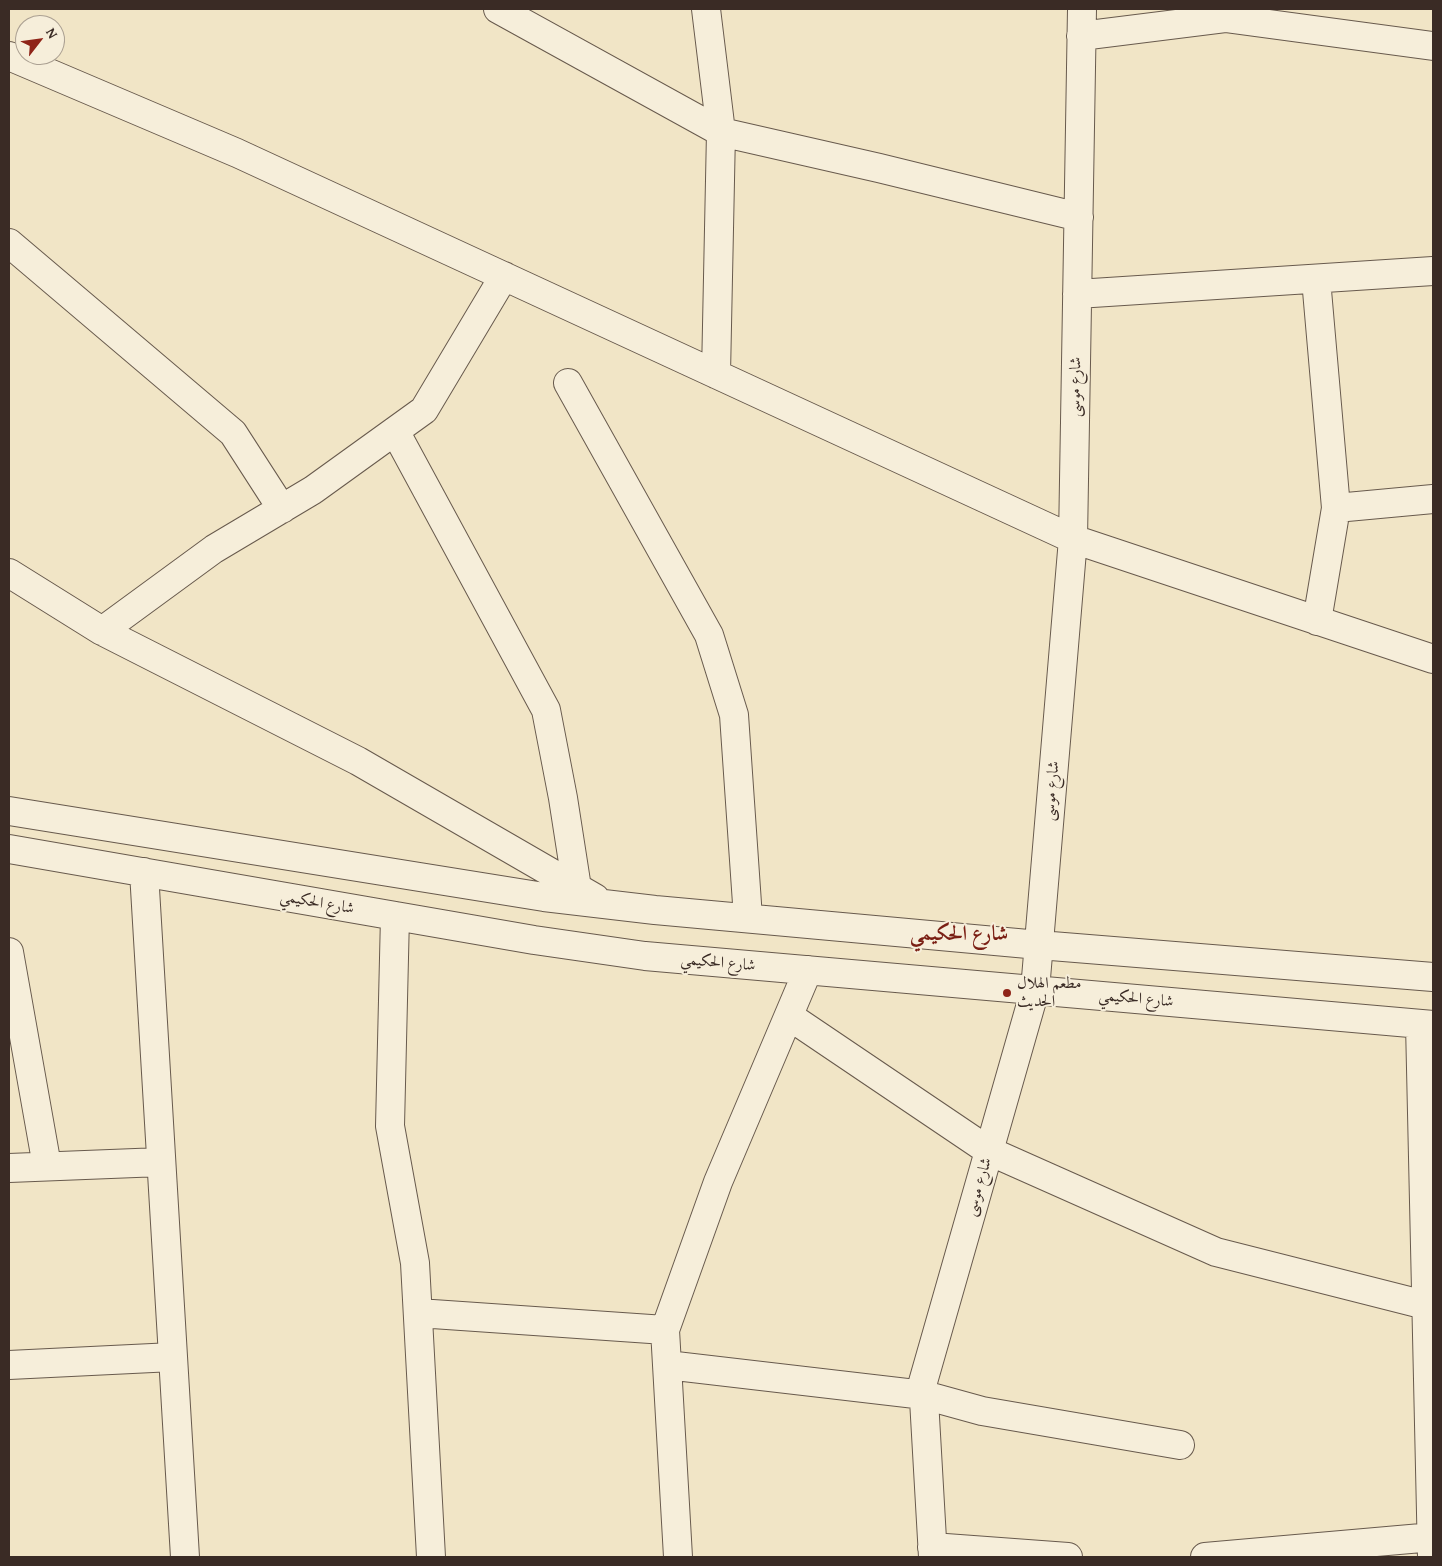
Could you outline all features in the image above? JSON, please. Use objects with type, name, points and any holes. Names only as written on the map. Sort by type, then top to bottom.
[{"type":"street","points":[[498,9],[721,132],[1079,217]]},
{"type":"street","points":[[706,9],[721,132],[716,374]]},
{"type":"street","name":"شارع موسى","points":[[932,1552],[924,1382],[1035,990],[1073,539],[1082,9]]},
{"type":"street","points":[[1081,36],[1225,18],[1433,46]]},
{"type":"street","points":[[9,56],[237,153],[1073,539],[1433,659]]},
{"type":"street","points":[[9,243],[233,433],[282,508]]},
{"type":"street","points":[[1077,294],[1433,271]]},
{"type":"street","points":[[102,631],[214,549],[313,490],[424,410],[504,276]]},
{"type":"street","points":[[1316,279],[1336,508],[1317,621]]},
{"type":"street","points":[[568,383],[709,635],[734,715],[748,918]]},
{"type":"street","points":[[395,431],[546,710],[563,798],[577,888]]},
{"type":"street","points":[[1336,508],[1433,499]]},
{"type":"street","points":[[9,573],[102,631],[358,761],[605,904]]},
{"type":"street","points":[[9,811],[534,896],[1039,945],[1433,977]]},
{"type":"street","name":"شارع الحكيمي","points":[[9,849],[534,940],[645,956],[1426,1025]]},
{"type":"street","points":[[144,872],[185,1557]]},
{"type":"street","points":[[395,916],[390,1126],[415,1263],[431,1557]]},
{"type":"street","points":[[9,952],[47,1166]]},
{"type":"street","points":[[678,1557],[665,1330],[718,1182],[808,970]]},
{"type":"street","points":[[789,1016],[989,1151],[1216,1252],[1425,1305]]},
{"type":"street","points":[[1210,1557],[1432,1544],[1425,1305],[1426,1025]]},
{"type":"street","points":[[9,1168],[161,1162]]},
{"type":"street","points":[[418,1313],[665,1330]]},
{"type":"street","points":[[9,1365],[173,1356]]},
{"type":"street","points":[[667,1366],[924,1395],[982,1411],[1180,1445]]},
{"type":"street","points":[[932,1552],[1068,1557]]},
{"type":"place","name":"مطعم الهلال الحديث","points":[[1007,993]]},
{"type":"district","name":"شارع الحكيمي","points":[[959,935]]}]
